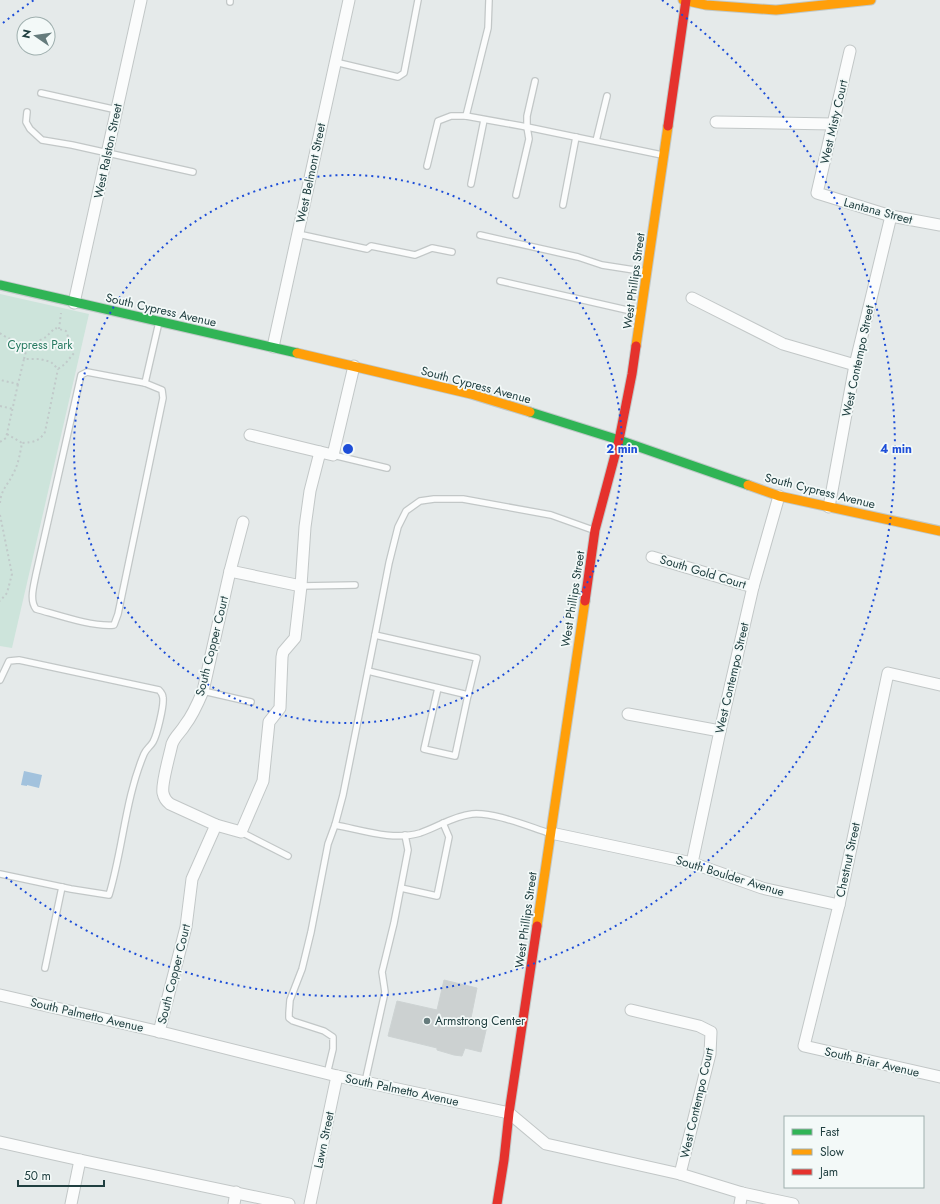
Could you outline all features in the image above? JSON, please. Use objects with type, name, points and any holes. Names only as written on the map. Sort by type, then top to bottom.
[{"type":"street","name":"West Ralston Street","points":[[74,303],[141,0]]},
{"type":"street","name":"West Belmont Street","points":[[273,347],[349,0]]},
{"type":"street","points":[[685,0],[706,5],[776,10],[871,0]]},
{"type":"street","name":"West Phillips Street","points":[[497,1204],[563,743],[596,530],[619,440],[632,374],[685,0]]},
{"type":"street","name":"West Misty Court","points":[[817,193],[850,51]]},
{"type":"street","points":[[716,122],[834,124]]},
{"type":"street","name":"Lantana Street","points":[[817,193],[891,216],[940,225]]},
{"type":"street","name":"West Contempo Street","points":[[829,507],[855,365],[891,216]]},
{"type":"street","name":"South Cypress Avenue","points":[[0,285],[471,394],[619,440],[779,496],[940,531]]},
{"type":"street","points":[[692,298],[783,344],[855,365]]},
{"type":"street","points":[[250,435],[333,455],[354,366]]},
{"type":"street","points":[[241,832],[263,781],[269,722],[280,708],[283,652],[295,638],[301,586],[305,527],[310,490],[320,452]]},
{"type":"street","name":"West Contempo Street","points":[[692,863],[753,587],[779,496]]},
{"type":"street","name":"South Copper Court","points":[[241,832],[216,825],[170,804],[165,799],[163,794],[163,785],[172,744],[198,704],[203,691],[230,571],[243,522]]},
{"type":"street","name":"South Gold Court","points":[[652,557],[753,587]]},
{"type":"street","points":[[230,571],[301,586]]},
{"type":"street","name":"Chestnut Street","points":[[804,1046],[839,905],[888,673],[940,685]]},
{"type":"street","points":[[628,714],[720,731]]},
{"type":"street","name":"South Copper Court","points":[[159,1032],[186,927],[192,878],[216,825]]},
{"type":"street","name":"South Boulder Avenue","points":[[551,833],[692,863],[762,888],[839,905]]},
{"type":"street","name":"South Palmetto Avenue","points":[[0,994],[332,1075],[509,1113],[546,1144],[680,1174],[742,1193],[793,1204]]},
{"type":"street","name":"West Contempo Court","points":[[631,1010],[699,1026],[711,1032],[710,1054],[680,1174]]},
{"type":"street","name":"South Briar Avenue","points":[[804,1046],[940,1077]]},
{"type":"street","name":"Lawn Street","points":[[310,1204],[332,1075]]},
{"type":"street","points":[[0,1142],[289,1204]]},
{"type":"street","points":[[71,1204],[80,1160]]},
{"type":"street","points":[[234,1204],[236,1192]]},
{"type":"street","points":[[740,1204],[742,1193]]},
{"type":"lane","points":[[336,62],[398,77],[404,73],[418,0]]},
{"type":"lane","points":[[466,116],[488,28],[489,0]]},
{"type":"lane","points":[[516,194],[529,139],[527,116],[536,81]]},
{"type":"lane","points":[[41,93],[117,110]]},
{"type":"lane","points":[[596,142],[607,96]]},
{"type":"lane","points":[[27,112],[26,122],[30,129],[42,140],[193,172]]},
{"type":"lane","points":[[427,166],[438,120],[451,116],[466,116],[527,127],[664,156]]},
{"type":"lane","points":[[471,184],[484,120]]},
{"type":"lane","points":[[563,205],[576,137]]},
{"type":"lane","points":[[298,234],[367,249],[371,246],[415,255],[432,248],[452,252]]},
{"type":"lane","points":[[480,235],[578,257],[602,265],[647,272]]},
{"type":"lane","points":[[500,281],[641,313]]},
{"type":"lane","points":[[145,383],[159,322]]},
{"type":"lane","points":[[87,372],[145,383],[162,390],[163,398],[118,614],[114,625],[105,626],[67,618],[36,609],[32,600],[36,574],[82,375],[87,372]]},
{"type":"lane","points":[[333,455],[386,468]]},
{"type":"lane","points":[[332,1075],[333,1037],[289,1018],[290,1000],[302,969],[311,932],[328,844],[335,826],[344,791],[389,563],[398,527],[406,511],[420,501],[434,499],[463,499],[551,515],[596,530]]},
{"type":"lane","points":[[301,586],[355,585]]},
{"type":"lane","points":[[375,635],[477,658],[455,756],[424,749],[438,688]]},
{"type":"lane","points":[[0,680],[9,661],[19,660],[159,690],[163,696],[161,712],[153,742],[144,752],[126,816],[110,895],[0,874]]},
{"type":"lane","points":[[368,671],[468,695]]},
{"type":"lane","points":[[203,691],[251,702]]},
{"type":"lane","points":[[335,826],[385,834],[405,835],[420,833],[457,817],[472,814],[485,814],[551,833]]},
{"type":"lane","points":[[401,888],[437,896],[449,837],[443,823]]},
{"type":"lane","points":[[241,832],[288,856]]},
{"type":"lane","points":[[365,1082],[385,992],[382,972],[408,850],[405,835]]},
{"type":"lane","points":[[45,968],[62,887]]},
{"type":"path","points":[[59,329],[61,313]]},
{"type":"path","points":[[0,442],[6,438],[27,347],[46,337],[55,328],[66,331],[74,353],[65,364],[58,369],[46,432],[42,438],[32,442],[22,443],[7,434]]},
{"type":"path","points":[[0,333],[2,336],[27,347]]},
{"type":"path","points":[[24,359],[40,358],[51,362],[58,369]]},
{"type":"path","points":[[0,380],[18,384]]},
{"type":"path","points":[[0,406],[12,409]]},
{"type":"path","points":[[0,503],[4,488],[13,475],[19,459],[22,443]]},
{"type":"path","points":[[0,515],[12,574],[7,593],[0,601]]},
{"type":"green space","name":"Cypress Park","points":[[0,294],[89,314],[12,648],[0,646]]},
{"type":"water","points":[[24,771],[42,775],[39,788],[21,785]]},
{"type":"building","name":"Armstrong Center","points":[[444,980],[477,988],[470,1023],[487,1026],[481,1052],[465,1048],[462,1056],[454,1055],[437,1050],[437,1048],[388,1036],[397,1001],[437,1010]]},
{"type":"traffic: fast","points":[[0,285],[297,353]]},
{"type":"traffic: fast","points":[[530,412],[619,440],[748,485]]},
{"type":"traffic: slow","points":[[683,0],[706,5],[776,10],[871,0]]},
{"type":"traffic: slow","points":[[636,346],[668,126]]},
{"type":"traffic: slow","points":[[297,353],[471,394],[530,412]]},
{"type":"traffic: slow","points":[[748,485],[779,496],[940,531]]},
{"type":"traffic: slow","points":[[537,926],[585,601]]},
{"type":"traffic: jam","points":[[668,126],[686,0]]},
{"type":"traffic: jam","points":[[585,601],[595,530],[619,440],[636,346]]},
{"type":"traffic: jam","points":[[497,1204],[537,926]]},
{"type":"place","name":"Armstrong Center","points":[[427,1021]]}]
